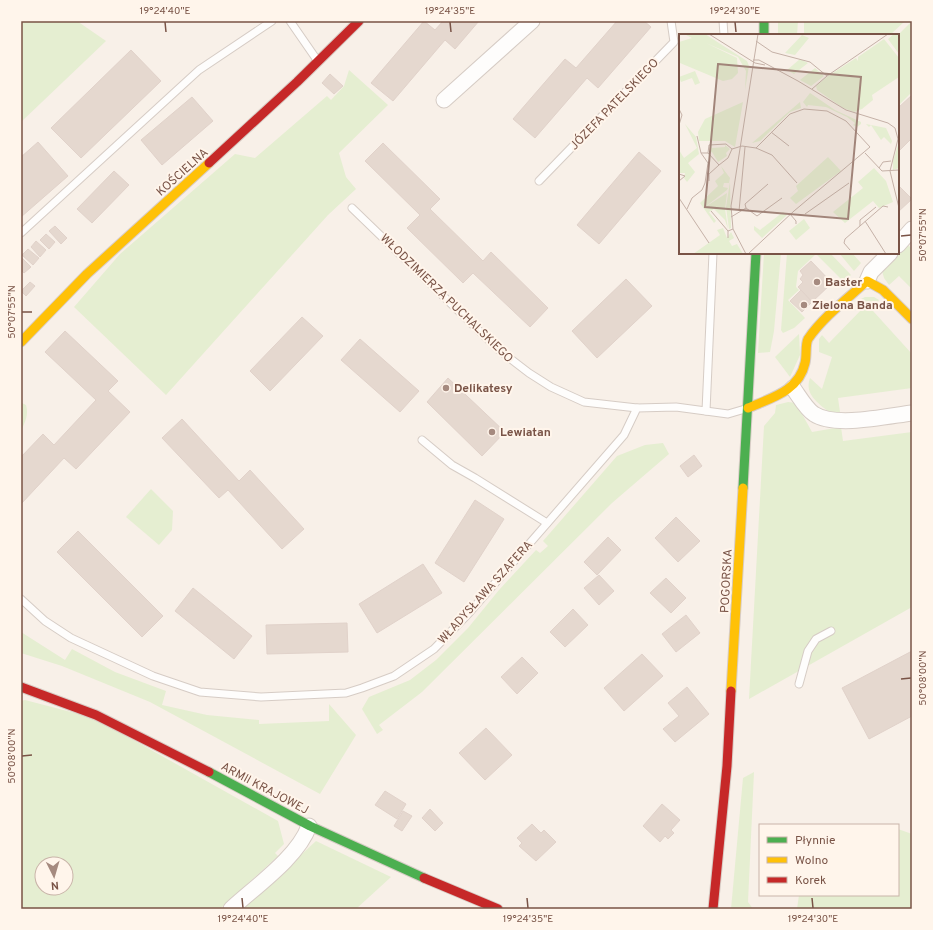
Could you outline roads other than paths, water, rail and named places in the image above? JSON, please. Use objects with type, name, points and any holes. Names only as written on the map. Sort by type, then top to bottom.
[{"type":"street","name":"KOŚCIELNA","points":[[21,342],[87,274],[219,155],[359,21]]},
{"type":"street","points":[[444,100],[532,21]]},
{"type":"street","points":[[764,21],[764,34]]},
{"type":"street","points":[[899,243],[912,229]]},
{"type":"street","name":"POGORSKA","points":[[713,909],[727,766],[756,254]]},
{"type":"street","points":[[748,408],[793,388],[802,378],[808,357],[807,341],[814,330],[867,281],[871,272],[889,254]]},
{"type":"street","points":[[867,281],[883,290],[912,320]]},
{"type":"street","points":[[793,388],[813,414],[822,418],[848,420],[912,413]]},
{"type":"street","name":"ARMII KRAJOWEJ","points":[[21,687],[76,706],[112,721],[309,826],[404,870],[498,909]]},
{"type":"street","points":[[231,909],[294,852],[305,837],[309,826]]},
{"type":"lane","points":[[21,233],[199,70],[272,21]]},
{"type":"lane","points":[[290,21],[318,61]]},
{"type":"lane","name":"JÓZEFA PATELSKIEGO","points":[[539,181],[674,42],[670,21]]},
{"type":"lane","points":[[723,21],[724,34]]},
{"type":"lane","name":"WŁODZIMIERZA PUCHALSKIEGO","points":[[352,208],[499,350],[529,373],[551,387],[584,402],[636,408]]},
{"type":"lane","points":[[706,411],[714,254]]},
{"type":"lane","points":[[636,408],[676,407],[728,414],[748,408]]},
{"type":"lane","name":"WŁADYSŁAWA SZAFERA","points":[[21,599],[46,622],[70,638],[153,676],[200,692],[261,697],[346,692],[394,676],[434,649],[469,613],[624,435],[636,408]]},
{"type":"lane","points":[[422,440],[452,465],[547,523]]},
{"type":"lane","points":[[799,684],[808,652],[816,639],[831,631]]},
{"type":"place","name":"Baster","points":[[817,282]]},
{"type":"place","name":"Zielona Banda","points":[[804,305]]},
{"type":"place","name":"Delikatesy","points":[[446,388]]},
{"type":"place","name":"Lewiatan","points":[[492,432]]}]
